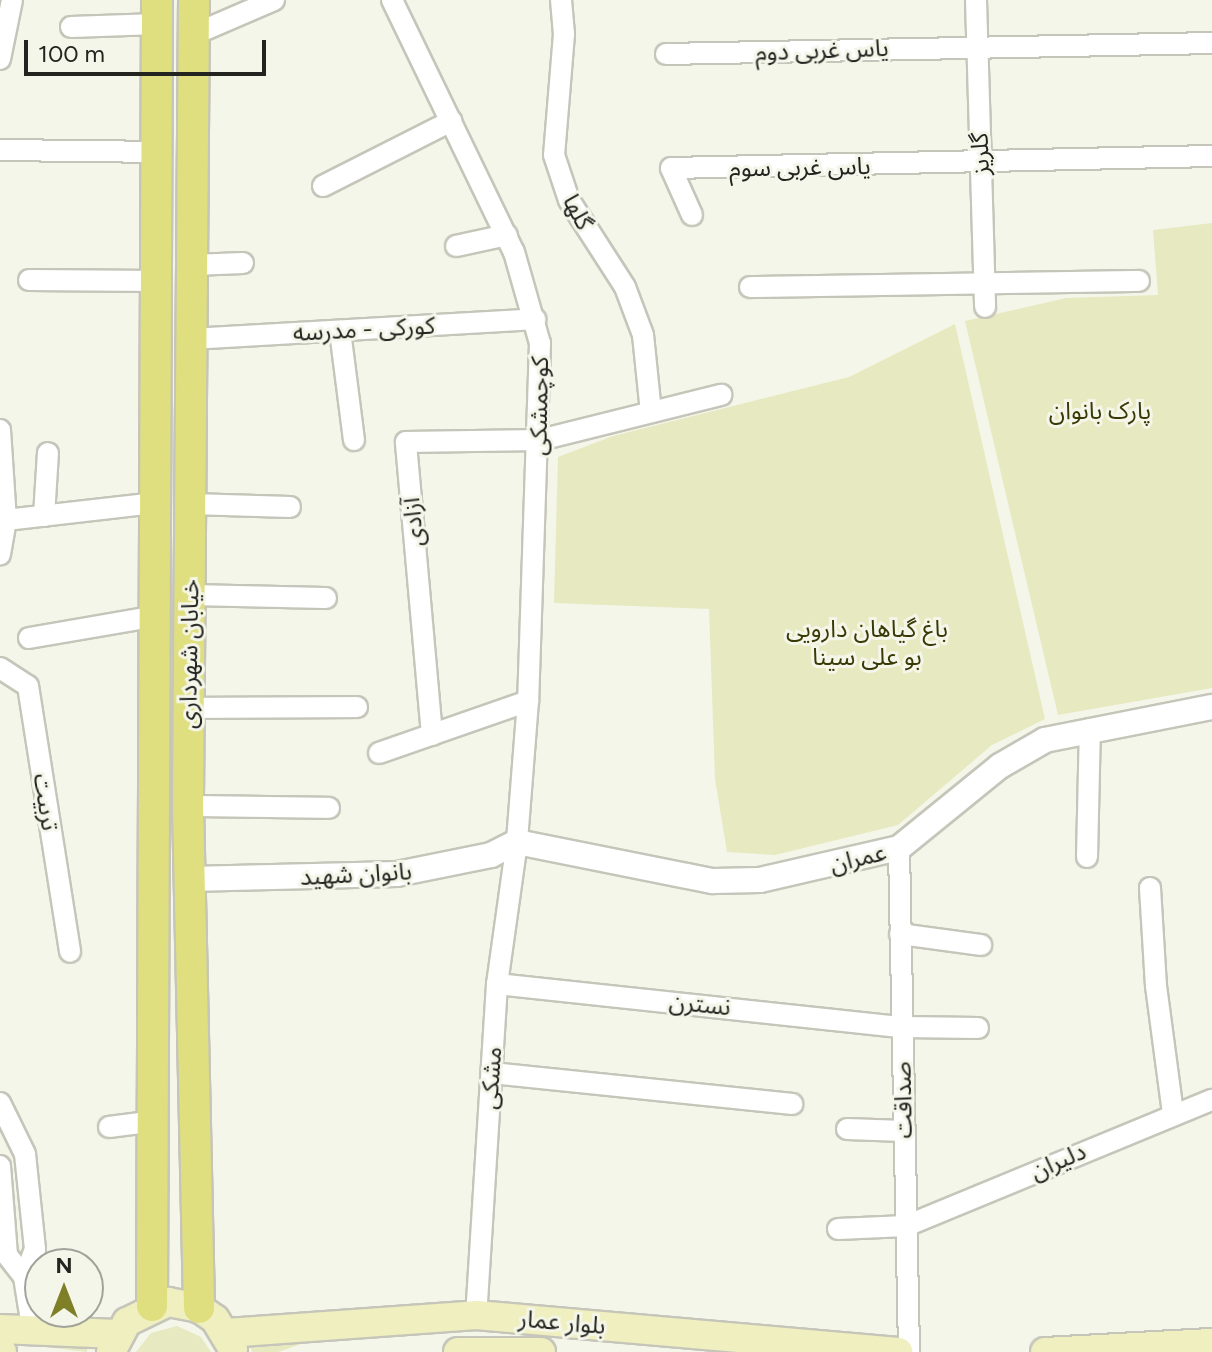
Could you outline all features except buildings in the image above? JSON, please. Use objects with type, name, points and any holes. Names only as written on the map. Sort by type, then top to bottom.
[{"type":"main road","name":"خیابان شهرداری","points":[[194,0],[188,806],[199,1308]]},
{"type":"main road","name":"خیابان شهرداری","points":[[152,1306],[156,1121],[157,12]]},
{"type":"main road","points":[[0,1329],[114,1343],[152,1306],[168,1302],[199,1308],[230,1343]]},
{"type":"main road","name":"بلوار عمار","points":[[230,1343],[476,1315],[898,1352]]},
{"type":"main road","points":[[1045,1352],[1212,1343]]},
{"type":"main road","name":"بلوار عمار","points":[[458,1352],[541,1352]]},
{"type":"street","points":[[0,59],[3,19],[12,0]]},
{"type":"street","points":[[195,34],[274,0]]},
{"type":"street","name":"کوچمشکی","points":[[392,0],[507,235],[535,319],[543,383],[528,701],[517,842]]},
{"type":"street","name":"گلها","points":[[561,0],[564,34],[554,155],[569,200],[625,287],[643,335],[651,412]]},
{"type":"street","name":"گلریز","points":[[976,0],[985,307]]},
{"type":"street","points":[[71,27],[157,12]]},
{"type":"street","name":"یاس غربی دوم","points":[[666,54],[1212,43]]},
{"type":"street","points":[[323,186],[451,121]]},
{"type":"street","points":[[0,150],[157,152]]},
{"type":"street","points":[[981,164],[1212,156]]},
{"type":"street","name":"یاس غربی سوم","points":[[692,215],[671,168],[981,164]]},
{"type":"street","points":[[456,246],[507,235]]},
{"type":"street","points":[[193,265],[243,263]]},
{"type":"street","points":[[29,280],[157,281]]},
{"type":"street","points":[[750,287],[1139,281]]},
{"type":"street","name":"کورکی - مدرسه","points":[[192,339],[535,319]]},
{"type":"street","points":[[340,331],[354,440]]},
{"type":"street","points":[[540,440],[721,395]]},
{"type":"street","points":[[0,430],[6,520],[0,554]]},
{"type":"street","name":"آزادی","points":[[432,735],[406,442],[540,440]]},
{"type":"street","points":[[44,516],[48,453]]},
{"type":"street","points":[[6,520],[156,503]]},
{"type":"street","points":[[191,504],[290,507]]},
{"type":"street","points":[[190,595],[326,598]]},
{"type":"street","points":[[29,638],[156,616]]},
{"type":"street","name":"تربیت","points":[[0,668],[28,686],[70,952]]},
{"type":"street","points":[[379,753],[528,701]]},
{"type":"street","points":[[189,708],[357,707]]},
{"type":"street","name":"عمران","points":[[517,842],[713,881],[772,878],[899,848],[1015,755],[1045,740],[1212,707]]},
{"type":"street","points":[[1087,857],[1090,729]]},
{"type":"street","points":[[188,806],[329,808]]},
{"type":"street","name":"بانوان شهید","points":[[189,879],[397,874],[491,855],[517,842]]},
{"type":"street","name":"مشکی","points":[[476,1315],[497,984],[517,842]]},
{"type":"street","name":"صداقت","points":[[899,848],[909,1352]]},
{"type":"street","points":[[1150,888],[1156,986],[1173,1114]]},
{"type":"street","points":[[900,934],[981,945]]},
{"type":"street","name":"نسترن","points":[[497,984],[902,1027],[978,1028]]},
{"type":"street","points":[[492,1073],[792,1104]]},
{"type":"street","name":"دلیران","points":[[906,1226],[1212,1100]]},
{"type":"street","points":[[0,1103],[25,1154],[35,1248]]},
{"type":"street","points":[[109,1127],[156,1121]]},
{"type":"street","points":[[847,1129],[904,1131]]},
{"type":"street","points":[[0,1166],[7,1255],[24,1277]]},
{"type":"street","points":[[838,1229],[906,1226]]},
{"type":"street","points":[[32,1328],[33,1333]]},
{"type":"green space","name":"پارک بانوان","points":[[1212,223],[1212,688],[1058,715],[965,321],[1066,298],[1158,295],[1153,230]]},
{"type":"green space","name":"باغ گیاهان دارویی بو علی سینا","points":[[955,324],[1045,719],[992,745],[898,825],[775,855],[727,852],[715,779],[709,609],[554,603],[558,457],[613,436],[849,377]]},
{"type":"green space","points":[[177,1326],[201,1337],[211,1352],[136,1352],[151,1333]]},
{"type":"green space","points":[[88,1341],[87,1352],[36,1346]]},
{"type":"green space","points":[[250,1343],[301,1344],[278,1352],[252,1352]]}]
